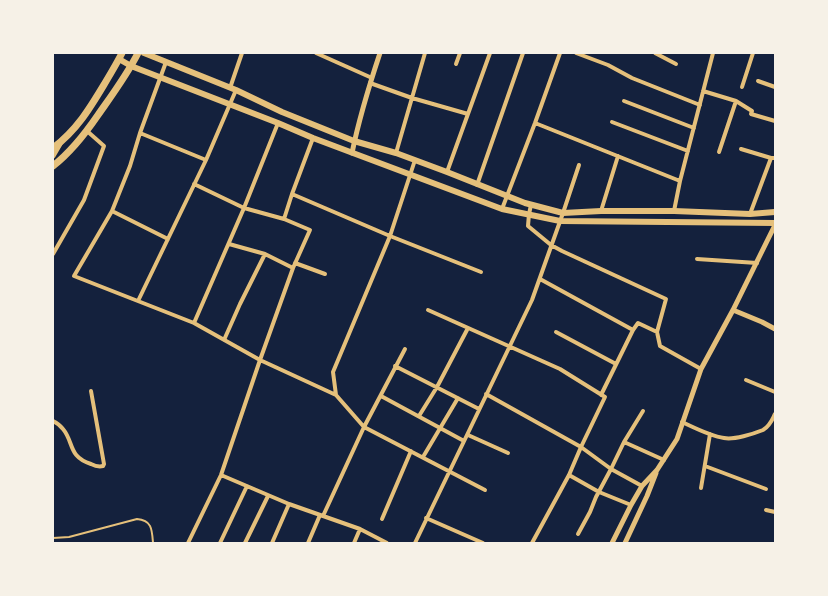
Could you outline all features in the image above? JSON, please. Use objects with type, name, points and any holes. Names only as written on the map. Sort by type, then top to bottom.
[{"type":"main road","points":[[53,166],[74,147],[87,131],[111,97],[138,53]]},
{"type":"main road","points":[[144,53],[236,90],[282,112],[354,141],[396,153],[531,205],[563,213],[601,211],[674,211],[750,214],[775,212]]},
{"type":"main road","points":[[53,148],[78,124],[96,98],[119,55],[131,66],[352,153],[502,209],[560,221],[775,224]]},
{"type":"street","points":[[230,88],[242,53]]},
{"type":"street","points":[[316,53],[412,98],[468,114]]},
{"type":"street","points":[[352,153],[371,80],[380,53]]},
{"type":"street","points":[[396,153],[425,53]]},
{"type":"street","points":[[456,64],[460,53]]},
{"type":"street","points":[[447,172],[490,53]]},
{"type":"street","points":[[477,185],[523,53]]},
{"type":"street","points":[[502,209],[560,53]]},
{"type":"street","points":[[576,53],[608,65],[632,78],[700,105]]},
{"type":"street","points":[[655,53],[676,64]]},
{"type":"street","points":[[674,211],[680,181],[713,53]]},
{"type":"street","points":[[742,87],[753,53]]},
{"type":"street","points":[[166,62],[140,133],[130,166],[112,211],[74,276],[194,323],[260,360],[336,395],[364,427],[486,490]]},
{"type":"street","points":[[758,81],[775,87]]},
{"type":"street","points":[[138,301],[206,160],[236,90]]},
{"type":"street","points":[[703,91],[736,101],[752,110],[752,114],[775,121]]},
{"type":"street","points":[[624,101],[694,128]]},
{"type":"street","points":[[719,152],[736,101]]},
{"type":"street","points":[[612,122],[688,151]]},
{"type":"street","points":[[194,323],[229,244],[278,123]]},
{"type":"street","points":[[535,123],[680,181]]},
{"type":"street","points":[[53,254],[84,200],[104,146],[87,131]]},
{"type":"street","points":[[140,133],[206,160]]},
{"type":"street","points":[[284,219],[314,138]]},
{"type":"street","points":[[53,156],[61,141]]},
{"type":"street","points":[[741,149],[773,158],[750,214]]},
{"type":"street","points":[[601,211],[618,156]]},
{"type":"street","points":[[336,395],[333,372],[390,236],[415,160]]},
{"type":"street","points":[[415,543],[532,300],[579,165]]},
{"type":"street","points":[[188,543],[221,475],[293,268],[310,230],[284,219],[244,208],[194,184]]},
{"type":"street","points":[[292,194],[390,236],[481,272]]},
{"type":"street","points":[[531,205],[528,214],[528,226],[552,245],[666,299],[657,332],[660,346],[701,369]]},
{"type":"street","points":[[112,211],[168,239]]},
{"type":"street","points":[[612,543],[642,486],[657,470],[677,439],[701,369],[757,263],[775,224]]},
{"type":"street","points":[[229,244],[265,254],[293,268]]},
{"type":"street","points":[[224,340],[265,254]]},
{"type":"street","points":[[696,259],[757,263]]},
{"type":"street","points":[[295,263],[325,274]]},
{"type":"street","points":[[540,279],[633,330]]},
{"type":"street","points":[[428,310],[560,369],[605,397],[569,475],[532,543]]},
{"type":"street","points":[[733,310],[775,329]]},
{"type":"street","points":[[601,395],[633,330],[638,324],[657,332]]},
{"type":"street","points":[[419,416],[437,387],[468,328]]},
{"type":"street","points":[[556,332],[616,364]]},
{"type":"street","points":[[308,543],[364,427],[405,349]]},
{"type":"street","points":[[395,366],[479,409]]},
{"type":"street","points":[[746,380],[775,392]]},
{"type":"street","points":[[53,421],[64,429],[73,451],[82,461],[101,467],[103,466],[104,464],[91,391]]},
{"type":"street","points":[[486,394],[581,447],[612,469],[642,486]]},
{"type":"street","points":[[380,396],[464,441]]},
{"type":"street","points":[[423,457],[458,398]]},
{"type":"street","points":[[578,534],[612,469],[624,442],[642,411]]},
{"type":"street","points":[[682,422],[710,434],[724,438],[732,438],[759,432],[767,428],[775,414]]},
{"type":"street","points":[[468,434],[508,453]]},
{"type":"street","points":[[701,488],[710,434]]},
{"type":"street","points":[[624,442],[664,460]]},
{"type":"street","points":[[382,519],[411,451]]},
{"type":"street","points":[[705,466],[766,489]]},
{"type":"street","points":[[625,543],[647,496],[657,470]]},
{"type":"street","points":[[221,475],[268,496],[360,529],[387,543]]},
{"type":"street","points":[[569,475],[599,492],[631,505]]},
{"type":"street","points":[[220,543],[247,486]]},
{"type":"street","points":[[245,543],[268,496]]},
{"type":"street","points":[[272,543],[289,504]]},
{"type":"street","points":[[766,510],[775,512]]},
{"type":"street","points":[[426,518],[483,543]]},
{"type":"street","points":[[354,543],[360,529]]},
{"type":"lane","points":[[53,538],[80,535],[137,519],[148,522],[152,530],[153,543]]},
{"type":"lane","points":[[140,543],[148,543]]}]
